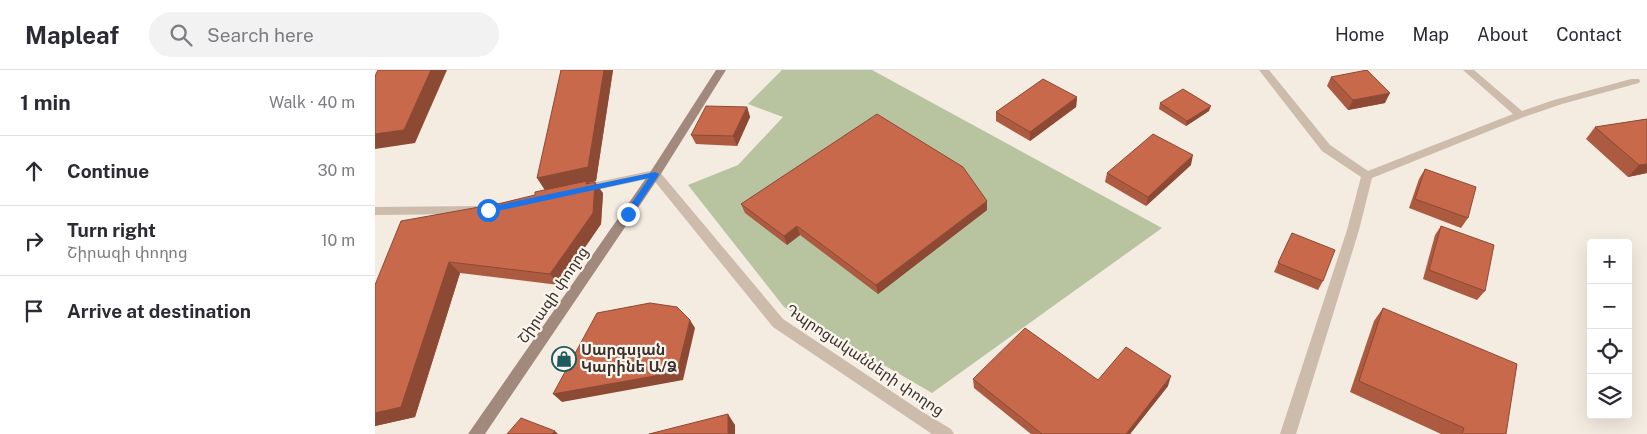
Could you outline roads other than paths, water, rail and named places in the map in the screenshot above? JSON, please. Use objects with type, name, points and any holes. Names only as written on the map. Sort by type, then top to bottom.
[{"type":"street","points":[[573,191],[655,174],[721,70]]},
{"type":"street","points":[[1265,70],[1326,148],[1367,176]]},
{"type":"street","points":[[1468,70],[1520,115]]},
{"type":"street","points":[[1367,176],[1520,115],[1635,80]]},
{"type":"street","name":"Շիրազի փողոց","points":[[475,433],[655,174]]},
{"type":"street","name":"Դպրոցականների փողոց","points":[[655,174],[778,323],[916,416],[947,434]]},
{"type":"street","points":[[1289,434],[1353,230],[1367,176]]},
{"type":"street","points":[[375,211],[488,210]]},
{"type":"place","name":"Սարգսյան Կարինե Ա/Ձ","points":[[564,359]]}]
